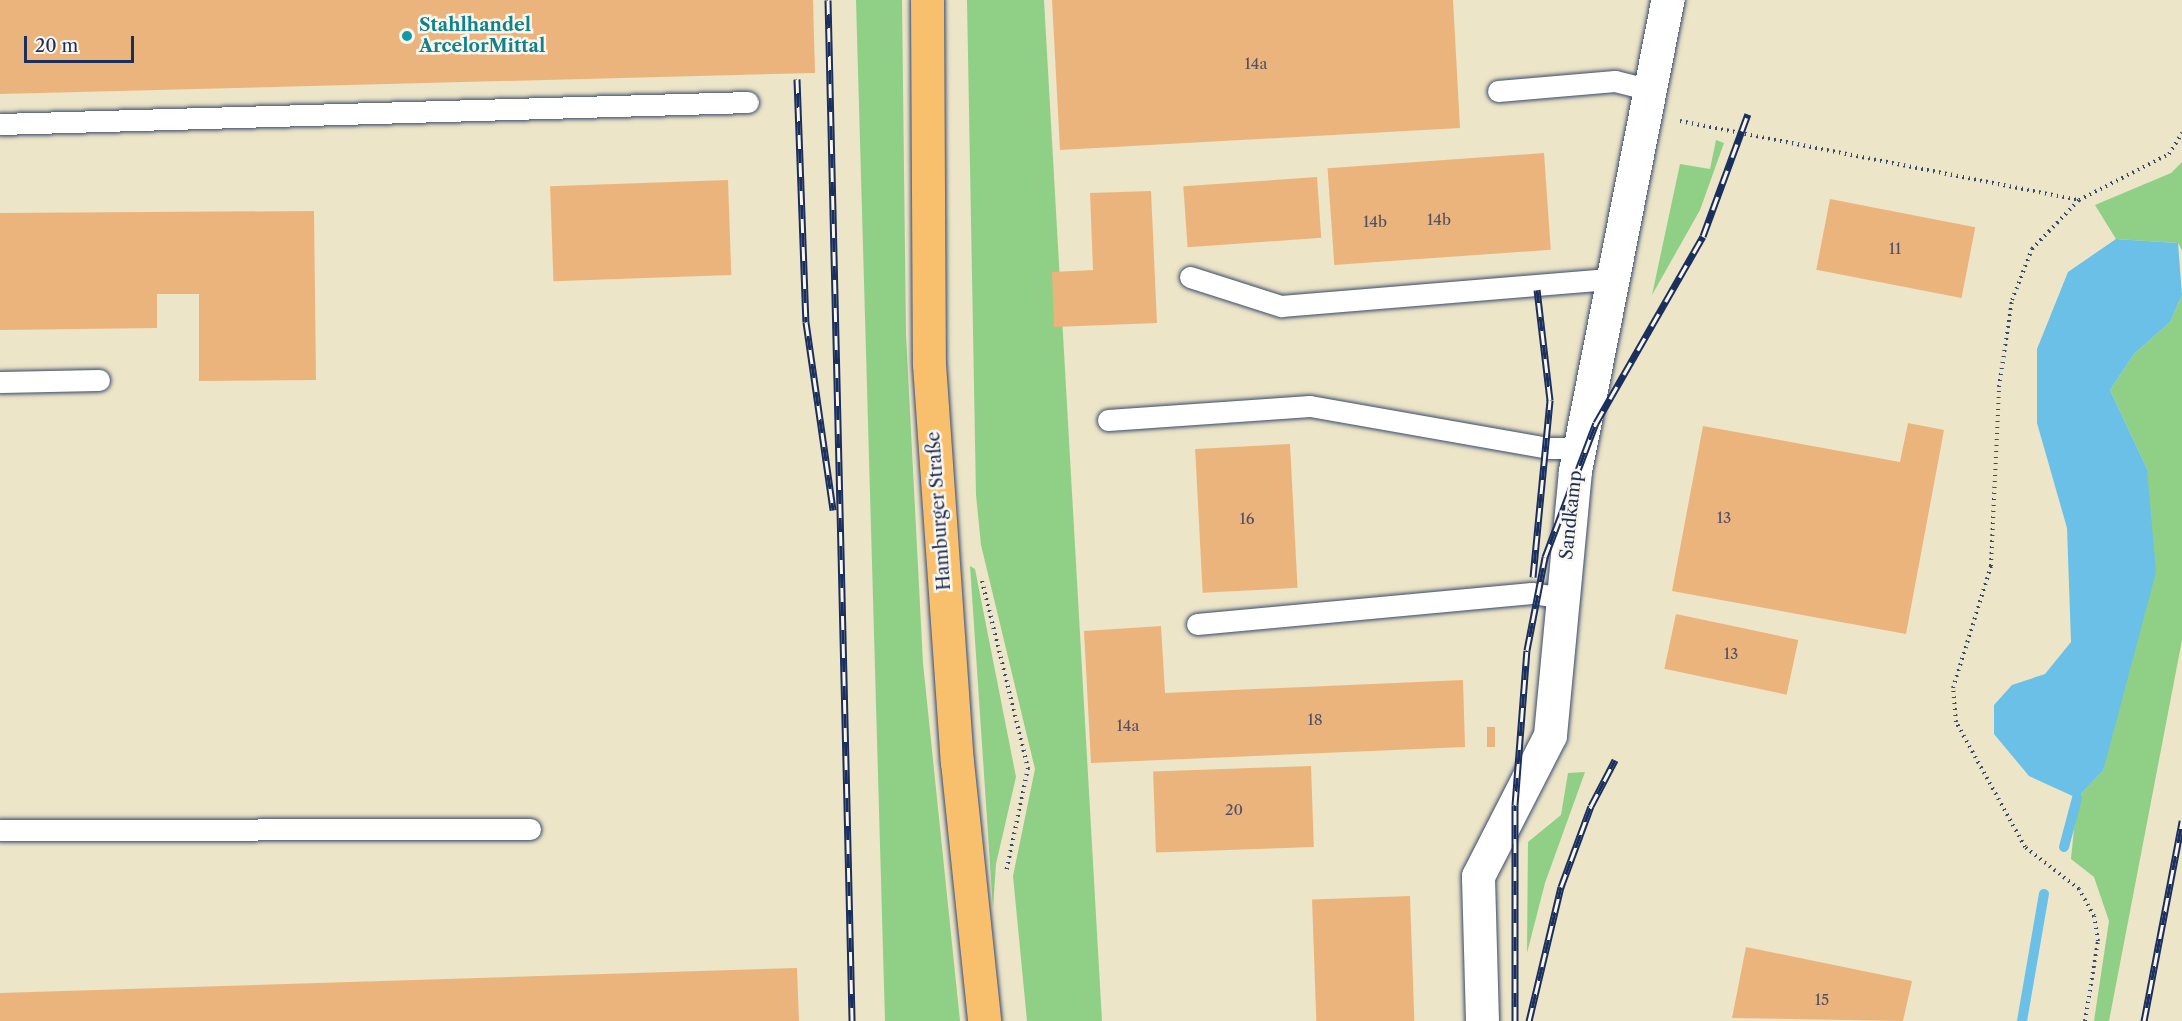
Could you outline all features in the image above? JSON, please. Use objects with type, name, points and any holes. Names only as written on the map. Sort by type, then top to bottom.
[{"type":"main road","name":"Hamburger Straße","points":[[927,0],[929,364],[957,762],[984,1021]]},
{"type":"street","name":"Sandkamp","points":[[1482,1021],[1478,876],[1550,735],[1579,448],[1667,0]]},
{"type":"lane","points":[[1498,91],[1615,81],[1646,101]]},
{"type":"lane","points":[[0,124],[748,102]]},
{"type":"lane","points":[[1190,277],[1281,306],[1612,279]]},
{"type":"lane","points":[[0,382],[99,380]]},
{"type":"lane","points":[[1108,420],[1310,406],[1548,448],[1579,448]]},
{"type":"lane","points":[[1197,624],[1532,593],[1563,598]]},
{"type":"lane","points":[[0,830],[530,829]]},
{"type":"path","points":[[1646,101],[2079,200]]},
{"type":"path","points":[[2085,1021],[2098,941],[2094,916],[2079,889],[2025,847],[1956,722],[1953,688],[1991,566],[1999,387],[2012,300],[2032,249],[2079,200],[2169,154],[2182,133]]},
{"type":"path","points":[[980,573],[1028,768],[1005,884]]},
{"type":"green space","points":[[856,0],[902,0],[906,335],[923,663],[960,1021],[885,1021]]},
{"type":"green space","points":[[967,0],[1044,0],[1102,1021],[1027,1021],[1013,876],[1035,769],[981,545],[976,495]]},
{"type":"green space","points":[[1716,140],[1724,143],[1700,210],[1652,295],[1680,164],[1710,169]]},
{"type":"green space","points":[[2182,162],[2182,250],[2178,243],[2116,239],[2095,205],[2171,173]]},
{"type":"green space","points":[[2182,295],[2182,640],[2109,1021],[2094,1021],[2109,921],[2094,877],[2071,859],[2077,798],[2103,771],[2147,469],[2110,390],[2134,354],[2170,322]]},
{"type":"green space","points":[[970,566],[975,569],[1016,777],[996,864],[993,908]]},
{"type":"green space","points":[[1585,772],[1545,883],[1527,953],[1528,842],[1561,815],[1568,773]]},
{"type":"water","points":[[2116,239],[2178,243],[2182,295],[2170,322],[2134,354],[2110,390],[2147,469],[2156,572],[2103,771],[2077,798],[2029,776],[1994,734],[1994,705],[2012,685],[2045,674],[2071,642],[2067,528],[2037,423],[2037,349],[2068,272]]},
{"type":"building","name":"Stahlhandel ArcelorMittal","points":[[0,0],[813,0],[815,73],[0,94]]},
{"type":"building","points":[[1052,0],[1453,0],[1460,128],[1060,150]]},
{"type":"building","points":[[1544,153],[1551,250],[1334,265],[1328,168]]},
{"type":"building","points":[[1317,177],[1321,238],[1188,247],[1183,186]]},
{"type":"building","points":[[728,180],[731,275],[553,281],[550,186]]},
{"type":"building","points":[[1151,191],[1157,323],[1054,327],[1052,272],[1093,270],[1090,193]]},
{"type":"building","points":[[1830,199],[1975,227],[1962,298],[1816,270]]},
{"type":"building","points":[[314,211],[316,380],[199,381],[199,294],[157,294],[157,328],[0,330],[0,213]]},
{"type":"building","points":[[1908,423],[1944,430],[1906,634],[1672,591],[1703,426],[1900,462]]},
{"type":"building","points":[[1290,444],[1298,588],[1203,593],[1195,449]]},
{"type":"building","points":[[1676,614],[1798,640],[1787,695],[1664,669]]},
{"type":"building","points":[[1161,626],[1165,693],[1463,680],[1465,747],[1091,763],[1084,631]]},
{"type":"building","points":[[1487,727],[1495,727],[1495,747],[1487,747]]},
{"type":"building","points":[[1311,766],[1314,847],[1156,852],[1153,772]]},
{"type":"building","points":[[1410,896],[1414,1021],[1316,1021],[1312,899]]},
{"type":"building","points":[[1746,947],[1912,981],[1903,1021],[1732,1018]]},
{"type":"building","points":[[797,968],[799,1021],[0,1021],[0,993]]},
{"type":"waterway","points":[[2064,847],[2077,798]]},
{"type":"waterway","points":[[2022,1021],[2044,894]]},
{"type":"railway","points":[[828,0],[852,1021]]},
{"type":"railway","points":[[797,79],[806,322],[833,510]]},
{"type":"railway","points":[[1515,1021],[1515,805],[1527,650],[1545,557],[1596,423],[1703,236],[1748,114]]},
{"type":"railway","points":[[1533,577],[1550,400],[1537,290]]},
{"type":"railway","points":[[1529,1021],[1561,887],[1591,806],[1615,760]]},
{"type":"railway","points":[[2144,1021],[2182,821]]},
{"type":"place","name":"Stahlhandel ArcelorMittal","points":[[407,36]]}]
